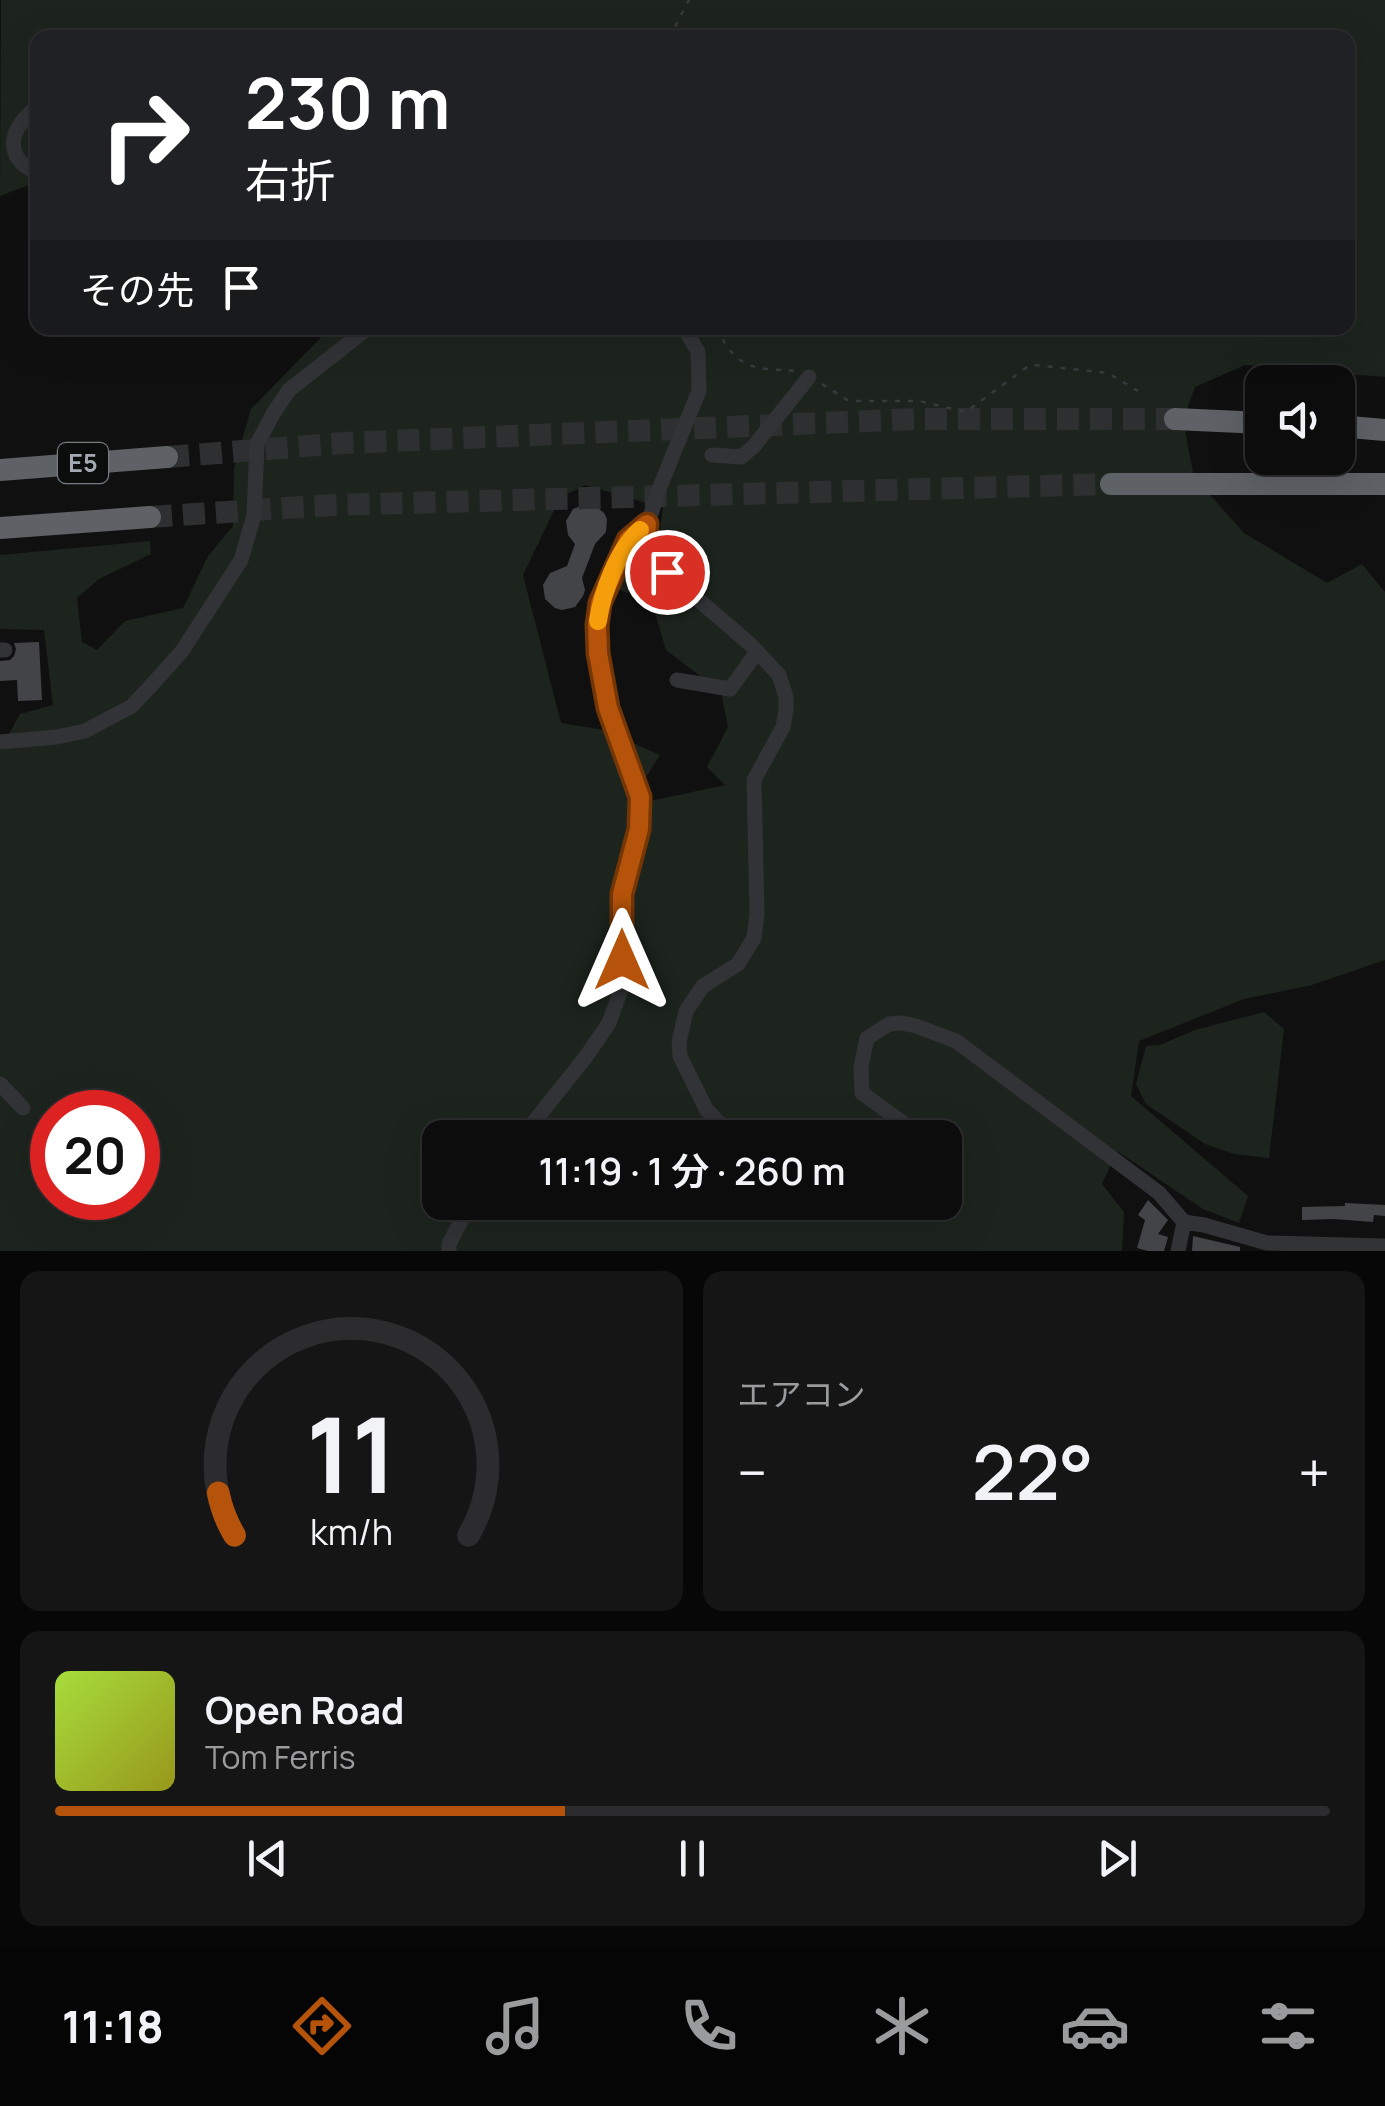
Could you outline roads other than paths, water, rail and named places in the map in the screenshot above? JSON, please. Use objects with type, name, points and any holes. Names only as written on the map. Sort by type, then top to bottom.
[{"type":"highway","points":[[1175,419],[1245,422]]},
{"type":"highway","points":[[1355,427],[1385,430]]},
{"type":"highway","name":"E5","points":[[0,470],[167,456]]},
{"type":"highway","points":[[1111,484],[1385,484]]},
{"type":"highway","name":"E5","points":[[0,528],[150,517]]},
{"type":"street","points":[[30,112],[15,129],[14,152],[19,162],[30,168]]},
{"type":"street","points":[[0,742],[85,730],[132,706],[160,677],[182,651],[241,560],[254,514],[258,444],[272,414],[289,390],[359,335]]},
{"type":"street","points":[[688,335],[698,352],[698,391],[647,524],[648,538],[667,572],[778,675],[786,697],[783,727],[754,780],[754,938],[738,964],[703,986],[686,1012],[679,1042],[684,1068],[716,1120]]},
{"type":"street","points":[[712,455],[742,457],[809,377]]},
{"type":"street","points":[[535,1120],[609,1023],[623,984],[622,894],[639,829],[640,797],[608,708],[597,625],[600,603],[628,540],[647,524]]},
{"type":"street","points":[[676,680],[730,689],[757,652]]},
{"type":"street","points":[[899,1120],[862,1093],[860,1078],[867,1038],[889,1024],[916,1026],[956,1041],[1160,1193],[1184,1222],[1266,1247],[1385,1246]]},
{"type":"street","points":[[0,1084],[22,1108]]},
{"type":"street","points":[[449,1251],[462,1220]]},
{"type":"street","points":[[1178,1251],[1184,1222]]},
{"type":"tunnel","points":[[167,457],[344,443],[917,419],[1175,419]]},
{"type":"tunnel","points":[[150,517],[332,505],[1111,484]]}]
